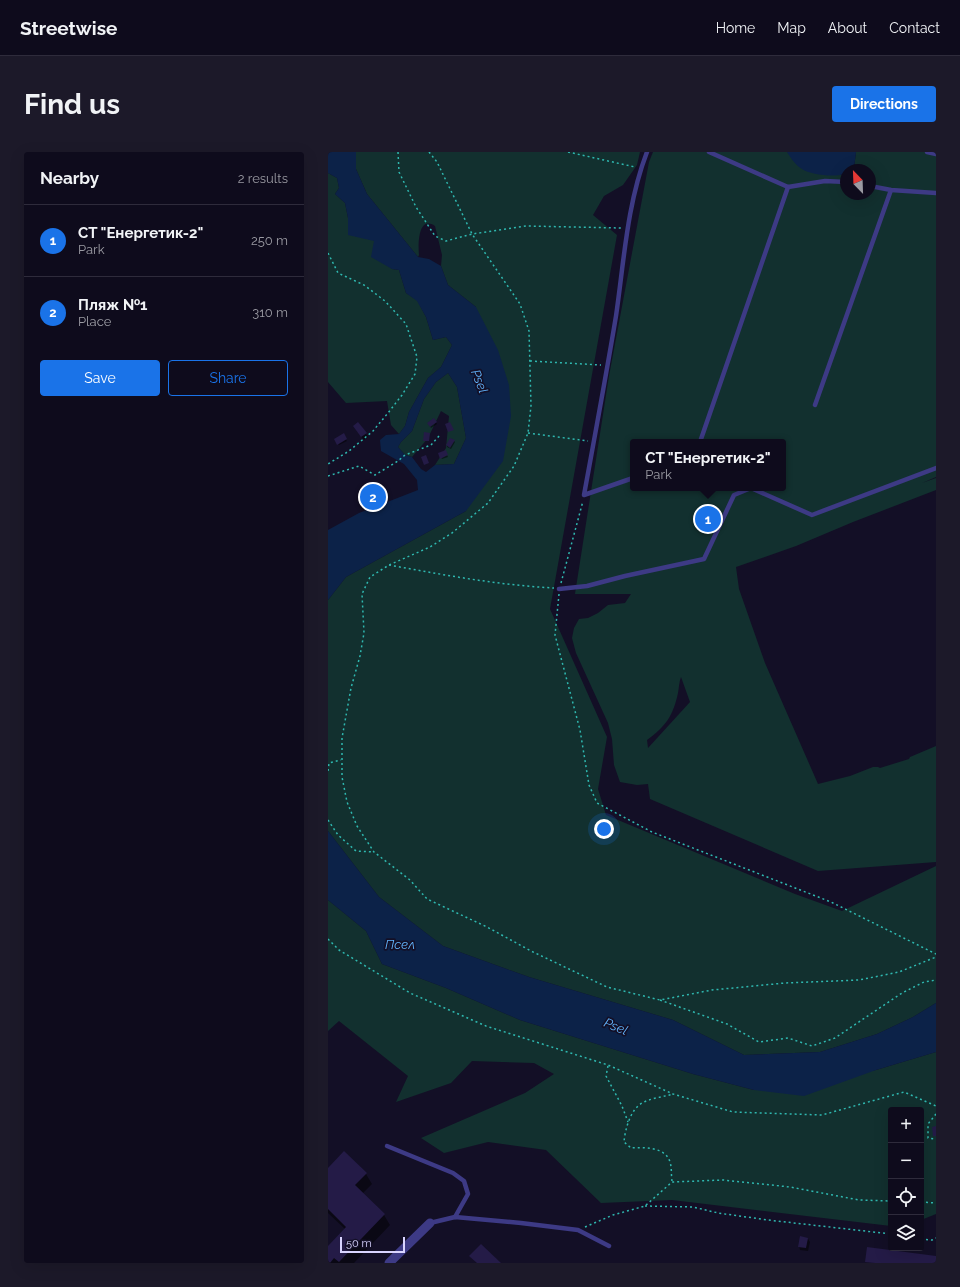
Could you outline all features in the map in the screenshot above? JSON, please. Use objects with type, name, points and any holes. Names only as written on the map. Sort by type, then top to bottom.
[{"type":"street","points":[[389,1263],[430,1223]]},
{"type":"lane","points":[[630,479],[584,495],[616,315],[627,228],[641,168],[647,152]]},
{"type":"lane","points":[[709,152],[788,187],[825,181],[840,182]]},
{"type":"lane","points":[[927,152],[936,154]]},
{"type":"lane","points":[[701,439],[788,187]]},
{"type":"lane","points":[[876,187],[891,190],[936,193]]},
{"type":"lane","points":[[815,405],[891,190]]},
{"type":"lane","points":[[758,491],[812,515],[936,468]]},
{"type":"lane","points":[[559,589],[587,586],[704,559],[734,496],[745,491]]},
{"type":"lane","points":[[387,1146],[453,1173],[464,1181],[468,1194],[455,1217]]},
{"type":"lane","points":[[430,1223],[455,1217],[578,1230],[609,1246]]},
{"type":"path","points":[[398,152],[399,172],[416,207],[435,236],[446,241],[472,234],[526,226],[627,228]]},
{"type":"path","points":[[429,152],[437,162],[472,234],[520,304],[529,331],[531,406],[528,434],[514,466],[488,504],[452,533],[430,547],[389,565],[370,577],[362,594],[364,633],[360,656],[351,688],[342,738],[342,777],[347,802],[357,826],[374,852],[410,880],[427,899],[607,987],[660,1000],[727,1024],[759,1042],[788,1038],[812,1046],[835,1038],[902,994],[924,982],[936,980]]},
{"type":"path","points":[[568,152],[641,168]]},
{"type":"path","points":[[328,253],[338,273],[364,285],[385,302],[406,324],[417,357],[415,374],[388,414],[373,431],[328,464]]},
{"type":"path","points":[[530,361],[607,366]]},
{"type":"path","points":[[528,434],[594,442]]},
{"type":"path","points":[[328,476],[359,466],[375,475],[405,455],[431,445],[439,436]]},
{"type":"path","points":[[584,495],[559,589],[555,635],[580,730],[589,785],[597,803],[652,832],[831,902],[936,954]]},
{"type":"path","points":[[389,565],[465,579],[525,587],[559,589]]},
{"type":"path","points":[[328,770],[329,763],[342,760]]},
{"type":"path","points":[[328,820],[338,835],[356,851],[374,852]]},
{"type":"path","points":[[328,938],[339,950],[410,993],[486,1026],[608,1065],[673,1094],[733,1112],[822,1115],[904,1092],[936,1106]]},
{"type":"path","points":[[660,1000],[712,990],[785,983],[859,980],[899,972],[936,957]]},
{"type":"path","points":[[608,1065],[606,1076],[622,1106],[628,1122]]},
{"type":"path","points":[[672,1182],[670,1161],[664,1153],[654,1149],[641,1147],[631,1148],[624,1142],[628,1122],[634,1111],[641,1104],[656,1098],[673,1094]]},
{"type":"path","points":[[936,1114],[928,1124],[928,1138],[936,1138]]},
{"type":"path","points":[[645,1206],[672,1182],[723,1180],[790,1187],[859,1200],[888,1201]]},
{"type":"path","points":[[924,1202],[936,1203]]},
{"type":"path","points":[[578,1230],[613,1215],[645,1206],[693,1208],[768,1220],[888,1234]]},
{"type":"path","points":[[924,1239],[932,1240],[936,1238]]},
{"type":"green space","points":[[356,152],[640,152],[637,165],[623,185],[604,196],[593,215],[617,235],[550,609],[607,737],[598,789],[606,815],[795,894],[842,911],[936,866],[936,1003],[913,1017],[877,1034],[820,1052],[744,1055],[673,1020],[529,977],[443,946],[379,897],[328,831],[328,600],[346,577],[466,511],[476,307],[448,285],[441,266],[442,255],[435,226],[425,224],[422,228],[419,239],[418,257],[367,194],[356,169]]},
{"type":"green space","points":[[653,152],[787,152],[840,174],[840,200],[876,200],[876,164],[854,164],[856,152],[936,152],[936,477],[922,483],[936,478],[936,490],[796,546],[736,567],[739,589],[765,663],[818,784],[850,776],[873,767],[880,768],[909,759],[910,757],[936,746],[936,862],[818,871],[650,799],[648,784],[637,785],[620,782],[614,765],[612,739],[608,723],[576,653],[572,638],[574,628],[579,619],[588,618],[598,613],[608,605],[625,603],[631,594],[575,594],[609,376],[649,162]],"holes":[[[681,677],[690,702],[648,748],[647,740],[664,725],[674,708]]]},
{"type":"green space","points":[[328,173],[337,178],[339,188],[335,194],[345,203],[348,218],[374,241],[392,269],[399,270],[406,293],[417,300],[426,317],[433,340],[446,337],[452,345],[441,367],[428,378],[409,412],[405,426],[399,434],[391,425],[387,401],[346,403],[328,382]]},
{"type":"green space","points":[[448,373],[457,387],[466,438],[454,464],[435,465],[446,448],[449,416],[441,411],[428,438],[412,457],[405,455],[398,447],[412,431],[424,399],[436,382]]},
{"type":"green space","points":[[328,900],[366,931],[382,964],[446,988],[520,1020],[693,1074],[754,1090],[876,1070],[936,1052],[936,1214],[924,1219],[924,1107],[888,1107],[888,1226],[672,1200],[601,1203],[546,1150],[488,1142],[444,1153],[421,1138],[525,1093],[554,1074],[534,1063],[472,1061],[451,1083],[396,1102],[408,1076],[339,1021],[328,1031]]},
{"type":"water","name":"Psel","points":[[328,152],[356,152],[356,169],[367,194],[418,257],[429,259],[441,266],[448,285],[476,307],[498,350],[509,385],[511,416],[503,461],[466,511],[346,577],[328,600],[328,530],[359,513],[418,490],[417,480],[404,464],[381,451],[380,440],[386,435],[399,434],[405,426],[409,412],[428,378],[441,367],[452,345],[446,337],[433,340],[426,317],[417,301],[406,293],[399,270],[392,269],[371,257],[374,241],[348,235],[348,218],[345,203],[335,194],[339,188],[337,178],[328,173]],"holes":[[[448,373],[457,387],[466,438],[454,464],[435,465],[426,472],[421,469],[412,457],[405,455],[398,447],[412,431],[424,399],[436,382]]]},
{"type":"water","points":[[787,152],[856,152],[854,164],[840,164],[840,175],[830,176],[811,173],[800,168],[791,159]]},
{"type":"water","name":"Псел","points":[[328,831],[379,897],[443,946],[529,977],[673,1020],[744,1055],[820,1052],[877,1034],[913,1017],[936,1003],[936,1052],[876,1070],[804,1096],[754,1090],[693,1074],[520,1020],[446,988],[382,964],[366,931],[328,900]]},
{"type":"building","points":[[434,418],[437,422],[430,427],[427,423]]},
{"type":"building","points":[[358,422],[367,433],[361,437],[353,426]]},
{"type":"building","points":[[450,422],[454,430],[448,432],[445,424]]},
{"type":"building","points":[[424,432],[430,433],[429,441],[423,441]]},
{"type":"building","points":[[344,433],[347,439],[337,445],[334,439]]},
{"type":"building","points":[[450,438],[455,440],[450,448],[446,445]]},
{"type":"building","points":[[446,450],[448,455],[440,459],[438,453]]},
{"type":"building","points":[[426,455],[429,463],[424,465],[421,457]]},
{"type":"building","points":[[936,1126],[936,1136],[933,1136],[932,1127]]},
{"type":"building","points":[[344,1151],[367,1173],[355,1185],[385,1214],[339,1262],[334,1258],[330,1263],[328,1263],[328,1246],[346,1227],[328,1209],[328,1168]]},
{"type":"building","points":[[800,1236],[808,1238],[806,1248],[798,1247]]},
{"type":"building","points":[[481,1244],[501,1263],[477,1263],[469,1256]]},
{"type":"building","points":[[867,1247],[888,1250],[888,1251],[936,1256],[936,1263],[865,1262]]},
{"type":"place","name":"Пляж №1","points":[[373,497]]},
{"type":"place","name":"СТ \"Енергетик-2\"","points":[[708,519]]}]
